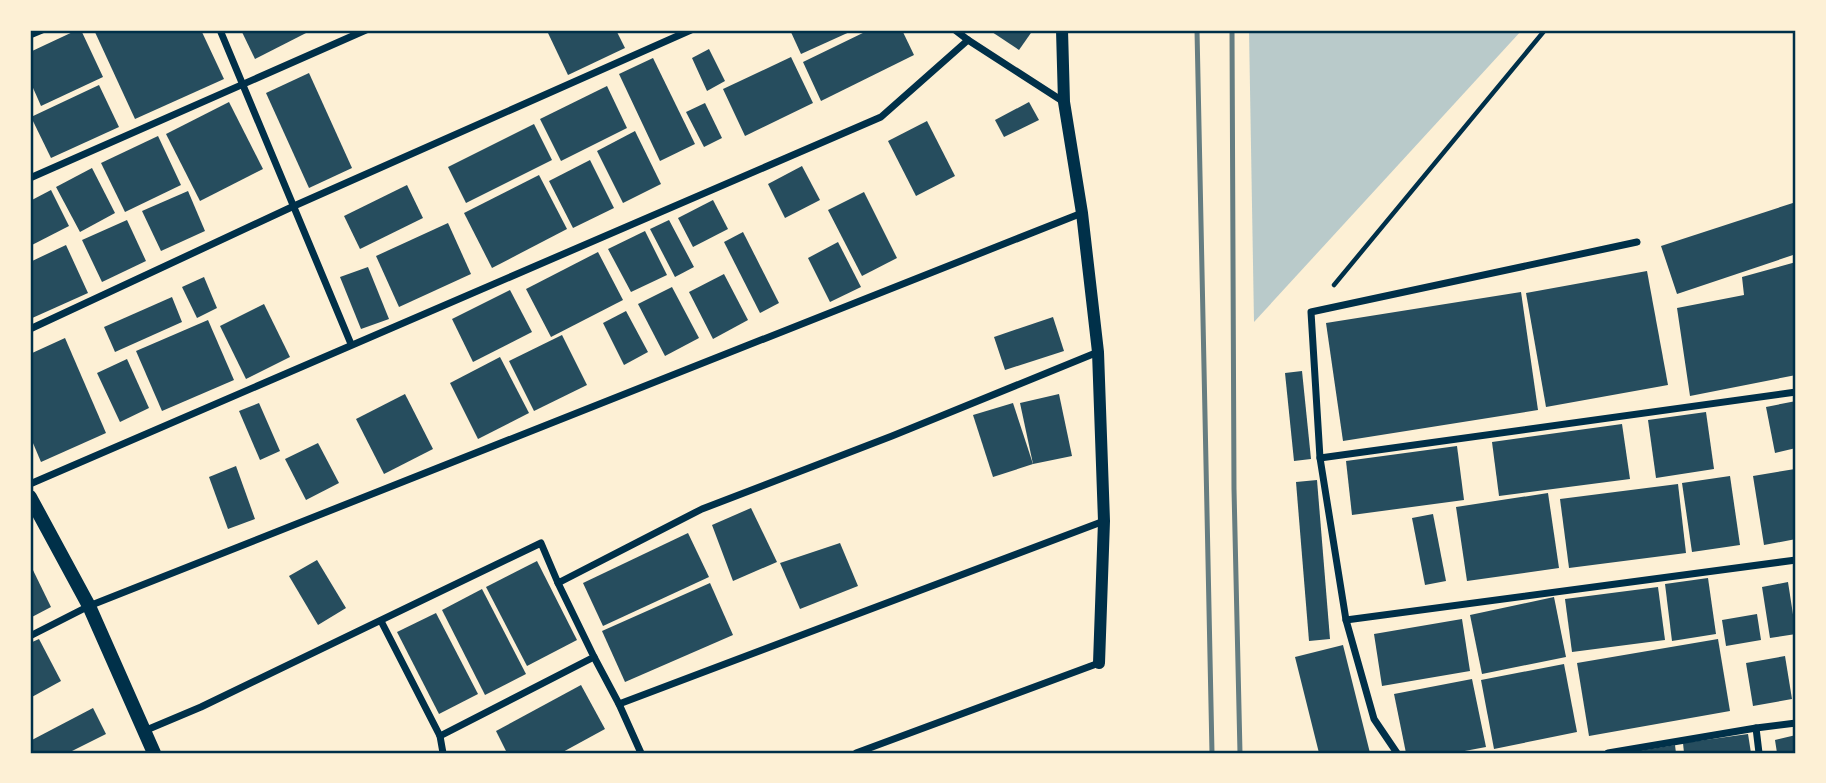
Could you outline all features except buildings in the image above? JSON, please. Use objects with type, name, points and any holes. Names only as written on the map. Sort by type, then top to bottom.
[{"type":"main road","points":[[30,497],[89,606],[154,753]]},
{"type":"street","points":[[30,35],[42,30]]},
{"type":"street","points":[[220,30],[351,344]]},
{"type":"street","points":[[30,178],[366,30]]},
{"type":"street","points":[[30,329],[294,205],[691,30]]},
{"type":"street","points":[[955,30],[1064,102]]},
{"type":"street","points":[[856,753],[1100,663],[1104,521],[1098,352],[1083,213],[1064,102],[1062,30]]},
{"type":"street","points":[[30,484],[881,117],[968,40]]},
{"type":"street","points":[[30,636],[89,606],[1083,213]]},
{"type":"street","points":[[1397,753],[1374,719],[1346,621],[1320,458],[1311,312],[1637,242]]},
{"type":"street","points":[[558,583],[702,509],[892,436],[1098,352]]},
{"type":"street","points":[[1320,458],[1796,392]]},
{"type":"street","points":[[620,704],[1104,521]]},
{"type":"street","points":[[144,731],[201,707],[541,543],[594,657],[620,704],[641,753]]},
{"type":"street","points":[[1346,621],[1796,560]]},
{"type":"street","points":[[381,621],[440,736],[443,753]]},
{"type":"street","points":[[440,736],[594,657]]},
{"type":"street","points":[[1608,753],[1756,727],[1796,723]]},
{"type":"street","points":[[1756,727],[1759,753]]},
{"type":"path","points":[[1311,312],[1545,30]]},
{"type":"shaded area","points":[[1249,30],[1522,30],[1254,322]]},
{"type":"railway","points":[[1197,30],[1212,753]]},
{"type":"railway","points":[[1232,30],[1234,489],[1240,753]]}]
